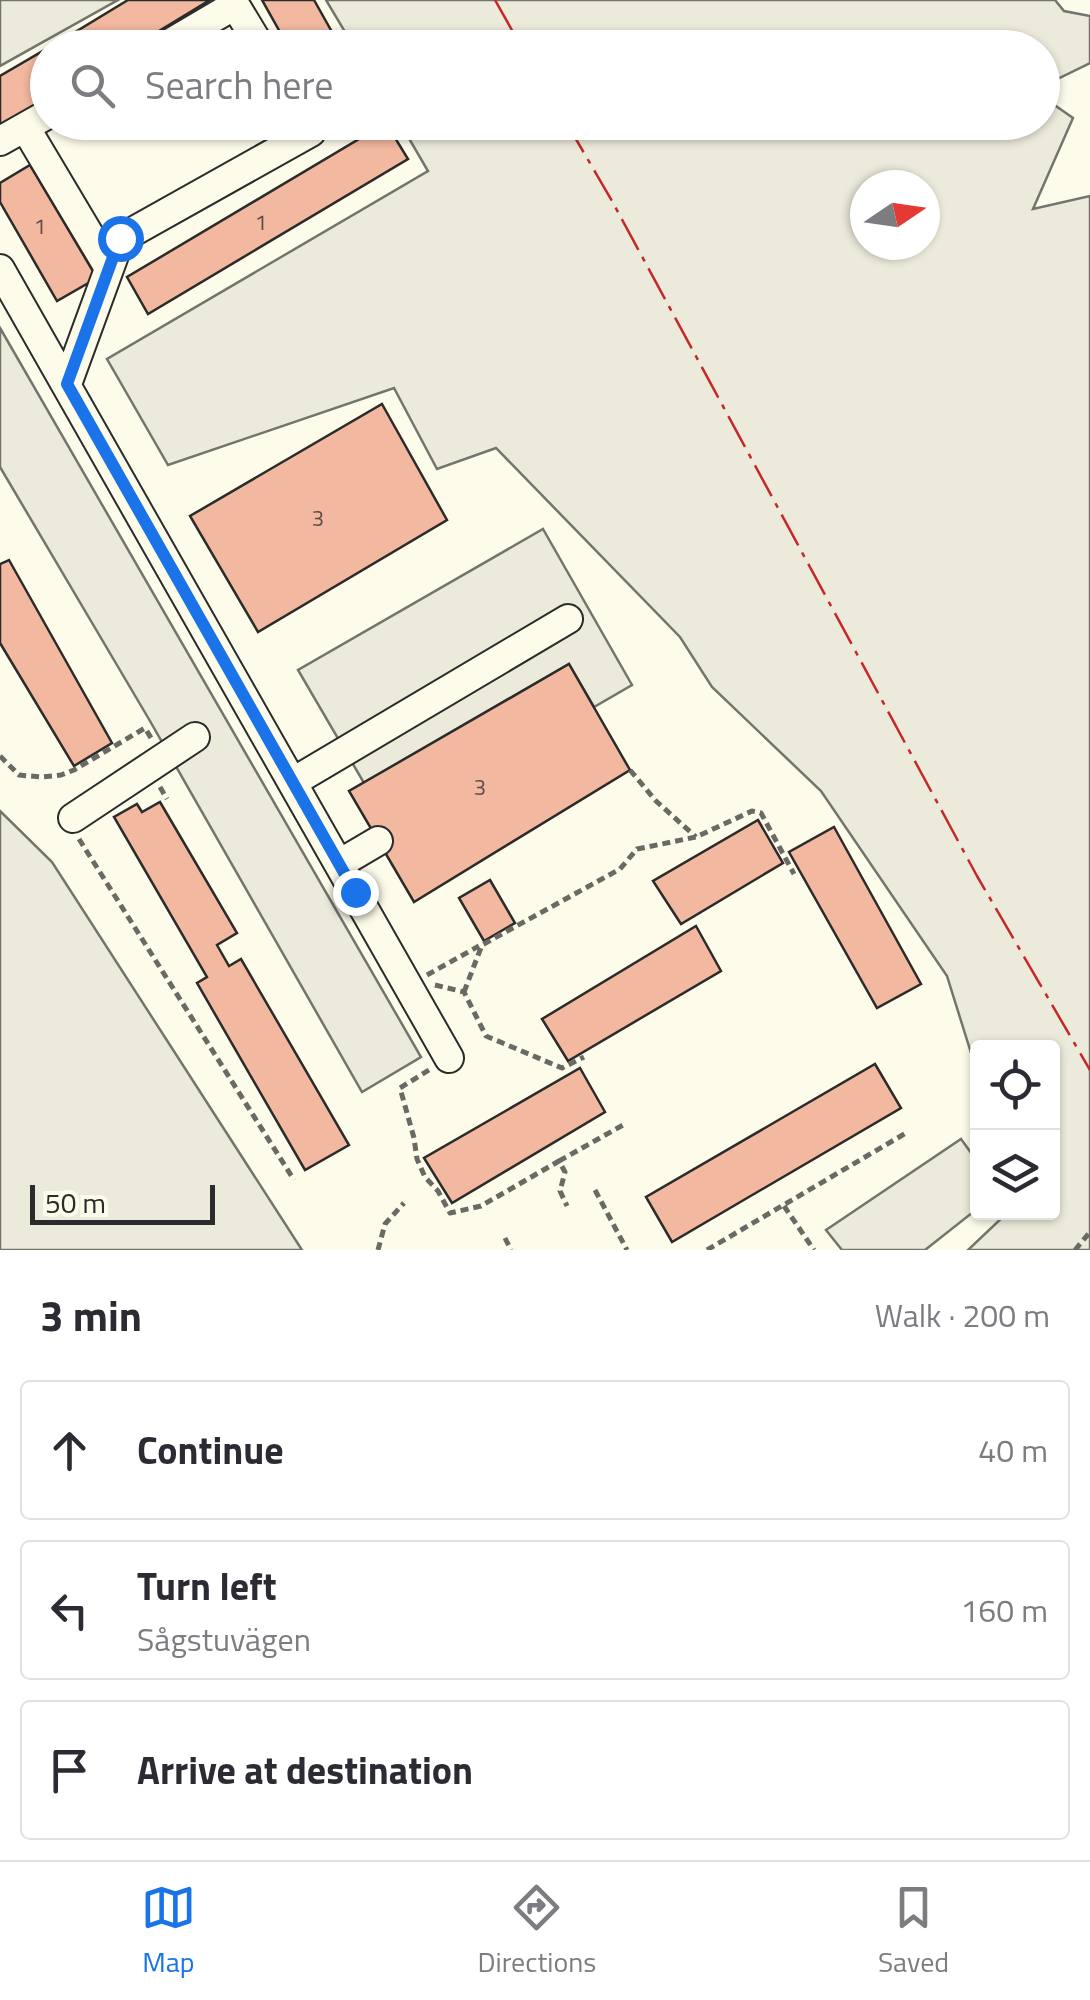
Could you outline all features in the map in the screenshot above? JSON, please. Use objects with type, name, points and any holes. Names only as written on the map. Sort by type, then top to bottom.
[{"type":"street","points":[[193,30],[235,5],[250,30]]},
{"type":"street","points":[[0,142],[30,124]]},
{"type":"street","points":[[46,140],[109,268]]},
{"type":"street","points":[[67,384],[120,238],[297,140]]},
{"type":"street","points":[[0,269],[9,304],[67,384],[449,1058]]},
{"type":"street","points":[[292,782],[568,619]]},
{"type":"street","points":[[73,818],[194,736]]},
{"type":"street","points":[[339,864],[378,840]]},
{"type":"path","points":[[0,756],[19,775],[61,775],[145,728],[162,758]]},
{"type":"path","points":[[630,770],[696,837]]},
{"type":"path","points":[[426,976],[620,869],[638,849],[696,837],[752,810],[761,813],[794,874]]},
{"type":"path","points":[[73,818],[72,829],[294,1180]]},
{"type":"path","points":[[464,992],[482,945]]},
{"type":"path","points":[[486,1036],[562,1068],[584,1057]]},
{"type":"path","points":[[400,1088],[416,1159],[450,1213],[481,1206],[623,1125]]},
{"type":"path","points":[[707,1250],[906,1133]]},
{"type":"path","points":[[558,1161],[565,1172],[560,1191],[567,1206]]},
{"type":"path","points":[[596,1190],[626,1250]]},
{"type":"path","points":[[376,1249],[385,1224],[404,1204]]},
{"type":"path","points":[[784,1206],[814,1250]]},
{"type":"path","points":[[1075,1250],[1090,1232]]},
{"type":"path","points":[[505,1238],[511,1250]]},
{"type":"shaded area","points":[[0,0],[118,0],[64,30],[30,30],[30,49],[0,66]]},
{"type":"shaded area","points":[[326,0],[1055,0],[1064,11],[1090,16],[1090,63],[1060,78],[1060,30],[344,30]]},
{"type":"shaded area","points":[[1060,109],[1073,118],[1033,209],[1090,196],[1090,1250],[968,1250],[1000,1220],[1060,1220],[1060,1040],[970,1040],[970,1050],[947,976],[821,791],[712,687],[680,637],[496,448],[437,469],[394,388],[168,465],[107,359],[428,171],[410,140],[1060,140]]},
{"type":"shaded area","points":[[0,328],[421,1057],[362,1092],[0,467]]},
{"type":"shaded area","points":[[543,529],[632,685],[594,707],[569,664],[364,783],[298,670]]},
{"type":"shaded area","points":[[0,811],[52,862],[302,1250],[0,1250]]},
{"type":"shaded area","points":[[961,1139],[970,1151],[970,1215],[925,1250],[842,1250],[826,1230]]},
{"type":"building","points":[[128,0],[210,0],[161,30],[79,30]]},
{"type":"building","points":[[262,0],[314,0],[331,30],[279,30]]},
{"type":"building","points":[[30,58],[30,108],[0,126],[0,76]]},
{"type":"building","points":[[357,140],[396,140],[408,159],[148,314],[127,277]]},
{"type":"building","points":[[30,165],[97,278],[57,301],[0,202],[0,183]]},
{"type":"building","points":[[382,404],[447,520],[258,632],[190,516]]},
{"type":"building","points":[[9,560],[112,743],[74,766],[0,643],[0,564]]},
{"type":"building","points":[[569,664],[630,770],[414,902],[349,791]]},
{"type":"building","points":[[160,802],[237,933],[217,945],[229,966],[241,959],[349,1145],[305,1170],[197,983],[207,977],[114,817],[137,804],[142,812]]},
{"type":"building","points":[[758,820],[783,863],[681,924],[653,881]]},
{"type":"building","points":[[834,827],[921,984],[877,1008],[789,852]]},
{"type":"building","points":[[490,880],[515,923],[484,941],[459,898]]},
{"type":"building","points":[[696,926],[721,971],[568,1061],[542,1019]]},
{"type":"building","points":[[875,1064],[901,1108],[672,1242],[646,1197]]},
{"type":"building","points":[[580,1068],[605,1112],[452,1203],[424,1158]]},
{"type":"power","points":[[495,0],[512,30]]},
{"type":"power","points":[[576,140],[977,876],[1090,1070]]},
{"type":"route","points":[[120,238],[67,384],[355,892]]}]
